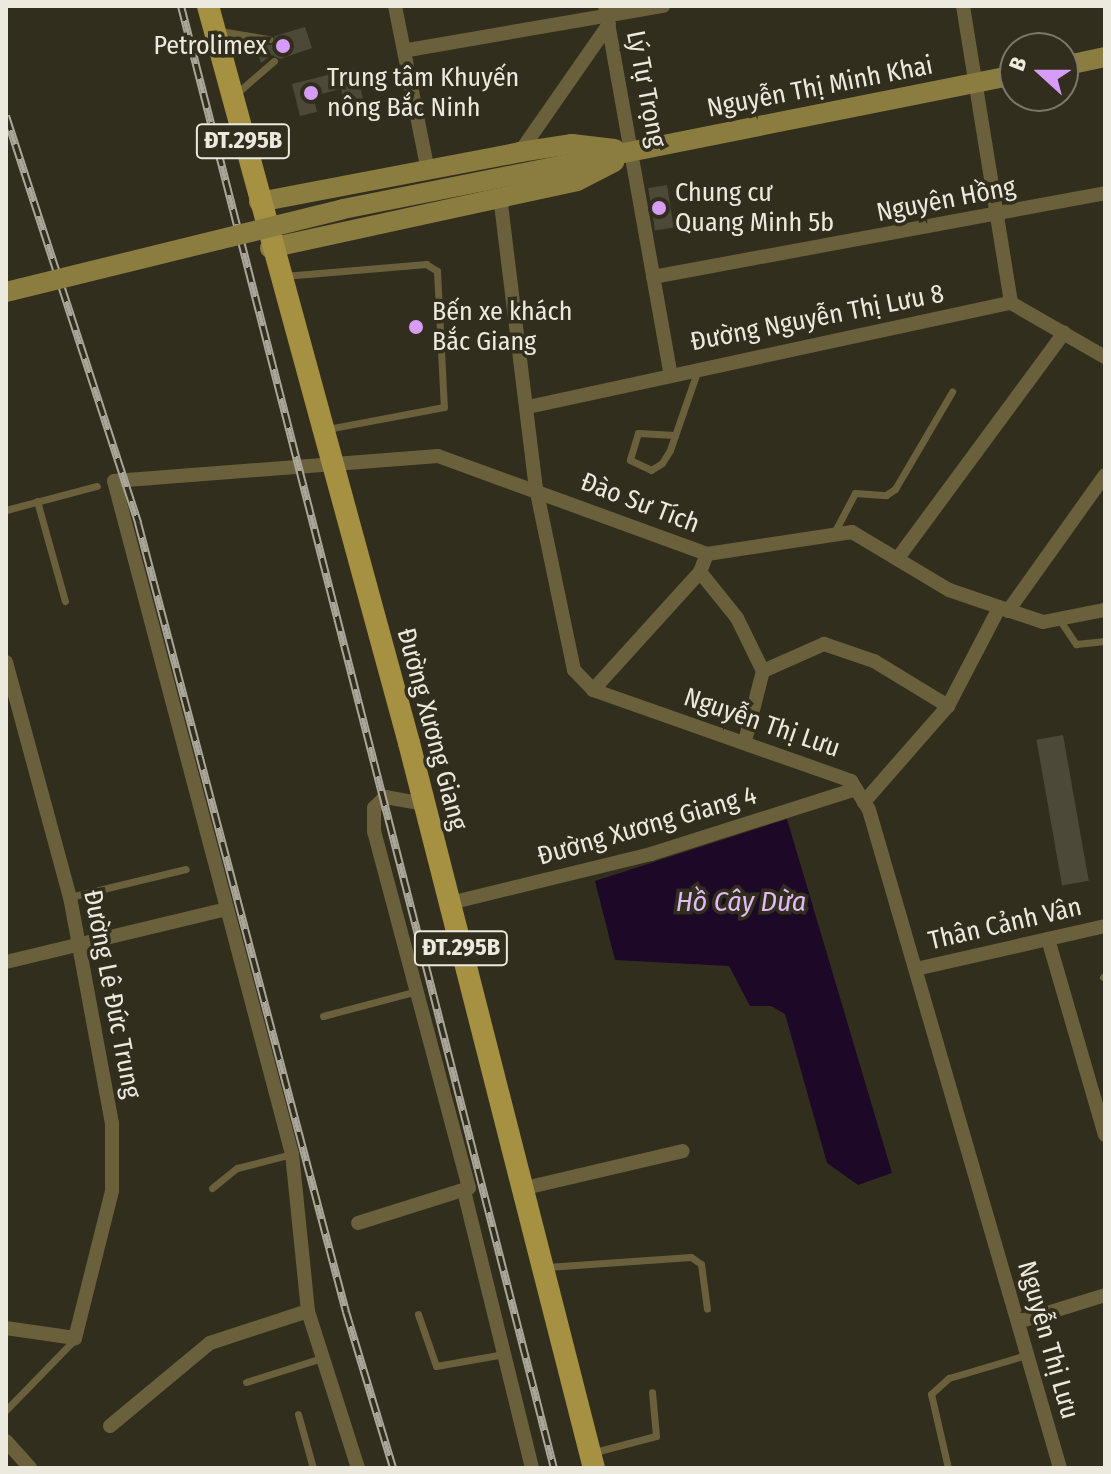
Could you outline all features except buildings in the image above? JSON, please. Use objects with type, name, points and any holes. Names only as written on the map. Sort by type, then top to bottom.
[{"type":"main road","name":"Đường Xương Giang","points":[[208,6],[270,248],[425,804],[540,1268],[592,1461]]},
{"type":"main road","points":[[1079,63],[1105,57]]},
{"type":"main road","name":"Nguyễn Thị Minh Khai","points":[[6,292],[343,209],[999,78]]},
{"type":"main road","points":[[259,202],[572,144],[635,151]]},
{"type":"main road","points":[[270,248],[577,181],[635,151]]},
{"type":"street","points":[[395,6],[408,50],[428,171]]},
{"type":"street","points":[[408,50],[663,6]]},
{"type":"street","points":[[963,6],[977,83],[993,216],[1011,303],[1105,357]]},
{"type":"street","points":[[520,152],[607,15]]},
{"type":"street","name":"Lý Tự Trọng","points":[[607,15],[635,151],[670,372]]},
{"type":"street","name":"Nguyên Hồng","points":[[653,277],[1105,193]]},
{"type":"street","points":[[500,196],[536,488],[561,632],[574,670],[593,690],[700,572],[707,554]]},
{"type":"street","name":"Đường Nguyễn Thị Lưu 8","points":[[528,407],[670,372],[1011,303]]},
{"type":"street","points":[[898,558],[1064,333]]},
{"type":"street","name":"Đào Sư Tích","points":[[226,909],[114,481],[438,456],[536,488],[707,554],[852,532],[949,590],[1003,609],[1061,622],[1105,610]]},
{"type":"street","points":[[860,796],[948,706],[1003,609],[1105,475]]},
{"type":"street","points":[[700,572],[737,618],[763,671],[745,741]]},
{"type":"street","points":[[763,671],[817,646],[835,646],[874,661],[948,706]]},
{"type":"street","name":"Đường Lê Đức Trung","points":[[6,662],[11,702],[70,897],[112,1123],[112,1191],[75,1338]]},
{"type":"street","name":"Nguyễn Thị Lưu","points":[[593,690],[819,766],[860,796],[916,969],[1060,1468]]},
{"type":"street","name":"Đường Xương Giang 4","points":[[450,903],[651,854],[860,796]]},
{"type":"street","points":[[358,1223],[464,1191],[469,1185],[374,832],[374,808],[385,797],[425,804]]},
{"type":"street","points":[[6,962],[226,909],[292,1154],[308,1311],[358,1468]]},
{"type":"street","name":"Thân Cảnh Vân","points":[[916,969],[1105,926]]},
{"type":"street","points":[[1048,939],[1105,1135]]},
{"type":"street","points":[[521,1189],[683,1151]]},
{"type":"street","points":[[464,1191],[532,1468]]},
{"type":"street","points":[[1018,1322],[1105,1295]]},
{"type":"street","points":[[110,1426],[210,1343],[308,1311]]},
{"type":"street","points":[[6,1328],[75,1338]]},
{"type":"street","points":[[6,1441],[30,1468]]},
{"type":"lane","points":[[214,30],[269,39]]},
{"type":"lane","points":[[232,96],[274,61]]},
{"type":"lane","points":[[278,277],[426,264],[437,271],[444,407],[322,430]]},
{"type":"lane","points":[[675,435],[638,433],[630,460],[655,469],[675,435],[699,366]]},
{"type":"lane","points":[[834,533],[855,493],[886,495],[895,489],[952,392]]},
{"type":"lane","points":[[6,510],[97,486]]},
{"type":"lane","points":[[37,501],[65,601]]},
{"type":"lane","points":[[1061,622],[1076,644],[1105,641]]},
{"type":"lane","points":[[70,897],[186,869]]},
{"type":"lane","points":[[323,1016],[417,991]]},
{"type":"lane","points":[[212,1188],[237,1168],[292,1154]]},
{"type":"lane","points":[[540,1268],[691,1257],[701,1264],[707,1309]]},
{"type":"lane","points":[[418,1314],[436,1366],[504,1354]]},
{"type":"lane","points":[[6,1410],[75,1338]]},
{"type":"lane","points":[[948,1468],[929,1405],[937,1386],[1027,1354]]},
{"type":"lane","points":[[246,1382],[324,1358]]},
{"type":"lane","points":[[592,1461],[656,1436],[652,1392]]},
{"type":"lane","points":[[298,1414],[313,1468]]},
{"type":"water","name":"Hồ Cây Dừa","points":[[787,819],[892,1173],[858,1185],[827,1163],[785,1014],[771,1006],[750,1006],[729,966],[615,960],[595,881]]},
{"type":"railway","points":[[181,6],[554,1468]]},
{"type":"railway","points":[[6,116],[138,523],[346,1312],[393,1468]]},
{"type":"place","name":"Petrolimex","points":[[283,46]]},
{"type":"place","name":"Trung tâm Khuyến nông Bắc Ninh","points":[[311,93]]},
{"type":"place","name":"Chung cư Quang Minh 5b","points":[[659,208]]},
{"type":"place","name":"Bến xe khách Bắc Giang","points":[[416,327]]}]
